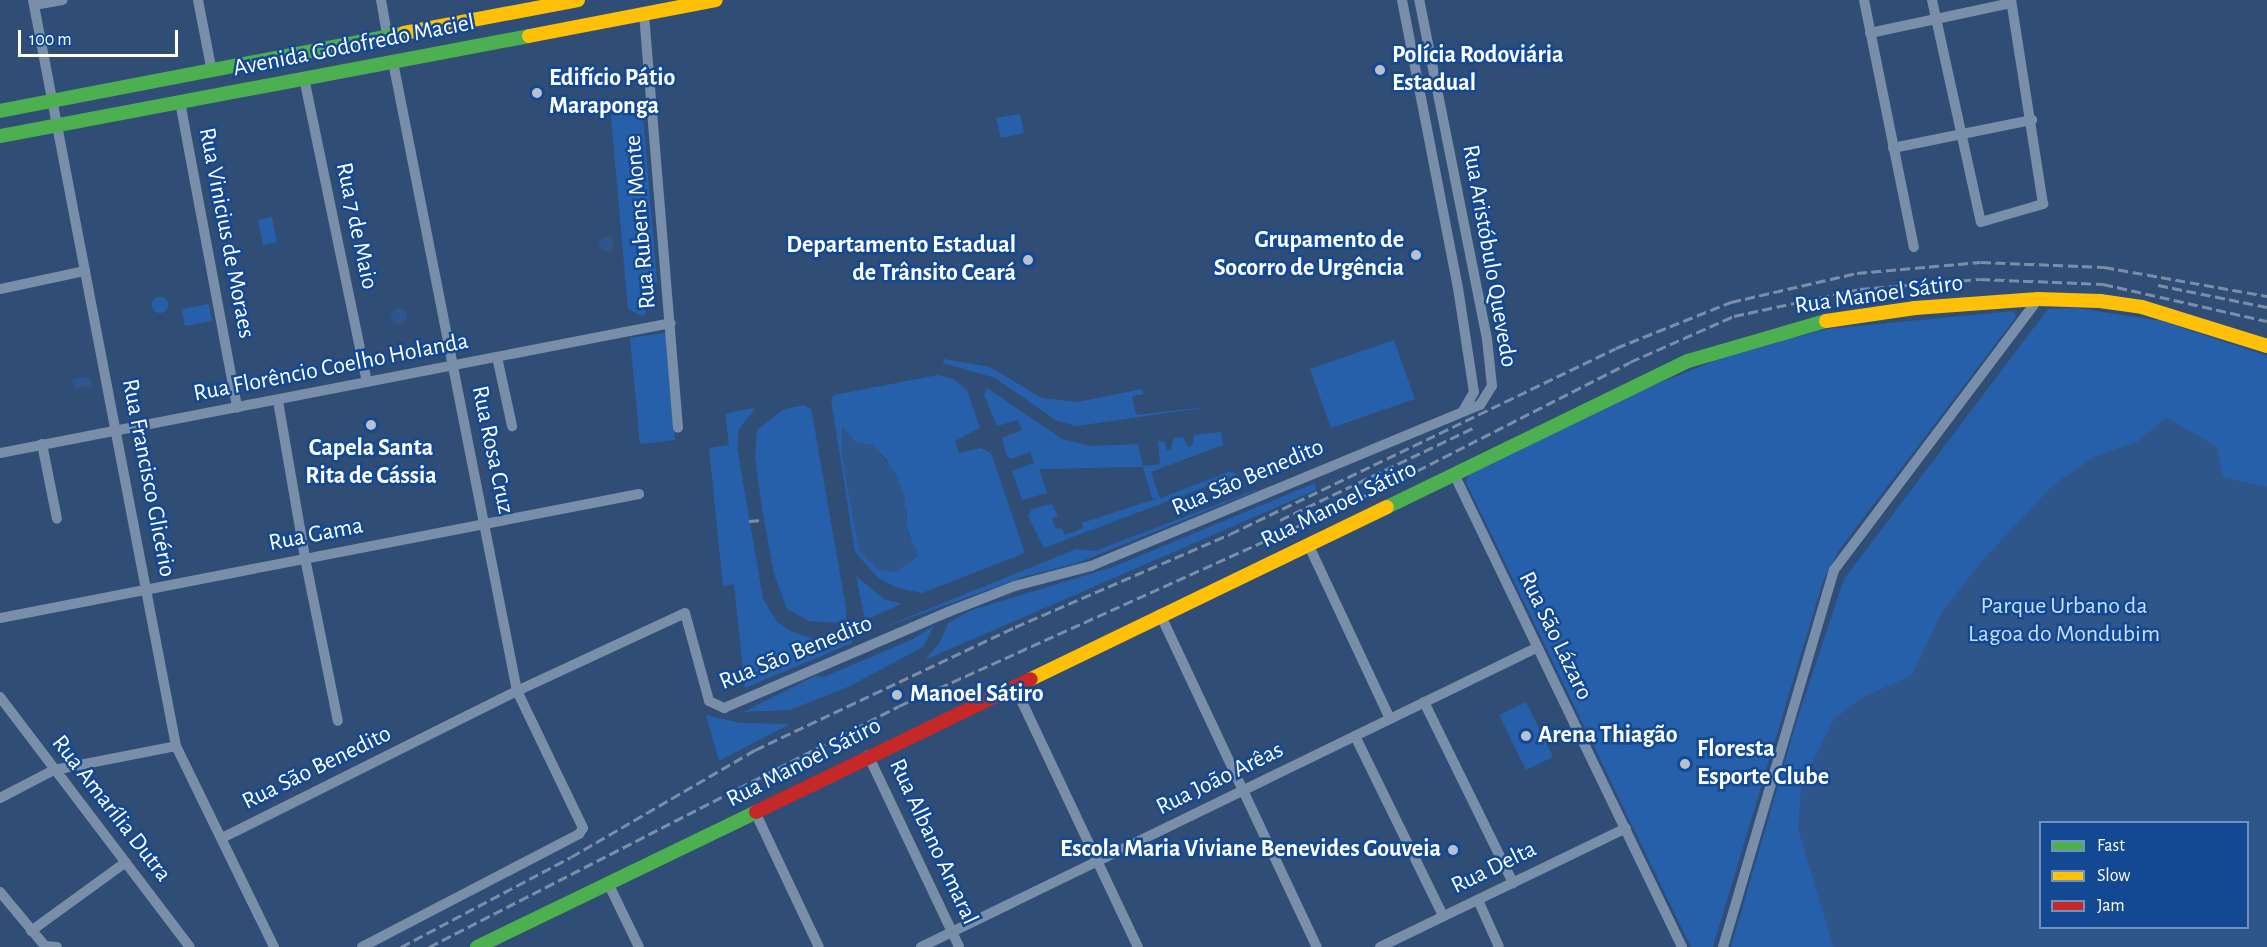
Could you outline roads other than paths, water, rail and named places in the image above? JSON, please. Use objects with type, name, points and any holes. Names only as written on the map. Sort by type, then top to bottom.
[{"type":"street","points":[[34,3],[63,0]]},
{"type":"street","points":[[198,0],[212,72]]},
{"type":"street","points":[[381,0],[388,38]]},
{"type":"street","name":"Avenida Godofredo Maciel","points":[[0,111],[479,20],[531,4],[578,0]]},
{"type":"street","name":"Avenida Godofredo Maciel","points":[[0,136],[716,0]]},
{"type":"street","name":"Rua Aristóbulo Quevedo","points":[[1402,0],[1458,288],[1474,392],[1463,411]]},
{"type":"street","name":"Rua Aristóbulo Quevedo","points":[[1419,0],[1476,285],[1492,387],[1480,405],[1463,411]]},
{"type":"street","points":[[1864,0],[1914,247]]},
{"type":"street","points":[[1870,33],[1935,18],[2011,2],[2032,120],[2042,207],[1980,221],[1959,134],[1935,18],[1932,0]]},
{"type":"street","name":"Rua Francisco Glicério","points":[[34,3],[176,746],[274,947]]},
{"type":"street","name":"Rua Rubens Monte","points":[[644,14],[678,428]]},
{"type":"street","points":[[479,20],[484,44]]},
{"type":"street","points":[[448,26],[452,51]]},
{"type":"street","name":"Rua Rosa Cruz","points":[[362,947],[579,834],[581,822],[516,691],[486,524],[393,62]]},
{"type":"street","name":"Rua 7 de Maio","points":[[304,78],[367,382]]},
{"type":"street","name":"Rua Vinicius de Moraes","points":[[180,102],[237,408]]},
{"type":"street","points":[[1893,148],[2032,120]]},
{"type":"street","points":[[0,289],[84,271]]},
{"type":"street","points":[[1458,288],[1476,285]]},
{"type":"street","points":[[1723,947],[1834,570],[2038,299]]},
{"type":"street","name":"Rua Manoel Sátiro","points":[[477,947],[756,814],[868,755],[1160,614],[1309,546],[1688,361],[1771,334],[1819,322],[1885,312],[2038,299],[2100,300],[2142,307],[2267,346]]},
{"type":"street","name":"Rua Florêncio Coelho Holanda","points":[[0,453],[117,429],[278,401],[670,323]]},
{"type":"street","points":[[497,357],[512,426]]},
{"type":"street","points":[[278,401],[305,558],[328,652],[338,722]]},
{"type":"street","name":"Rua São Benedito","points":[[222,838],[516,691],[685,613],[709,701],[724,708],[948,612],[1015,586],[1091,566],[1463,411]]},
{"type":"street","points":[[42,444],[57,519]]},
{"type":"street","name":"Rua São Lázaro","points":[[1454,474],[1682,947]]},
{"type":"street","name":"Rua Gama","points":[[0,618],[639,494]]},
{"type":"street","points":[[1309,546],[1390,719]]},
{"type":"street","points":[[1160,614],[1317,947]]},
{"type":"street","name":"Rua João Arêas","points":[[921,947],[1536,648]]},
{"type":"street","points":[[1014,685],[1138,947]]},
{"type":"street","name":"Rua Amarília Dutra","points":[[0,697],[190,947]]},
{"type":"street","points":[[1424,702],[1513,883]]},
{"type":"street","points":[[1355,736],[1443,916]]},
{"type":"street","points":[[0,798],[54,770],[176,746]]},
{"type":"street","name":"Rua Albano Amaral","points":[[868,755],[959,947]]},
{"type":"street","points":[[756,814],[819,947]]},
{"type":"street","name":"Rua Delta","points":[[1380,947],[1403,942],[1443,916],[1626,828]]},
{"type":"street","points":[[31,931],[126,862]]},
{"type":"street","points":[[608,883],[639,947]]},
{"type":"street","points":[[0,892],[45,947],[57,947]]},
{"type":"street","points":[[1478,900],[1499,947]]},
{"type":"railway","points":[[401,947],[571,857],[755,750],[1015,627],[1230,534],[1616,348],[1731,302],[1857,273],[1981,262],[2104,267],[2267,296]]},
{"type":"railway","points":[[429,947],[899,706],[1391,484],[1630,362],[1734,316],[1860,289],[1980,279],[2103,284],[2267,321]]},
{"type":"railway","points":[[2158,285],[2267,307]]},
{"type":"railway","points":[[1280,520],[1473,428]]},
{"type":"railway","points":[[749,521],[761,520]]},
{"type":"place","name":"Polícia Rodoviária Estadual","points":[[1380,70]]},
{"type":"place","name":"Edifício Pátio Maraponga","points":[[537,93]]},
{"type":"place","name":"Grupamento de Socorro de Urgência","points":[[1416,255]]},
{"type":"place","name":"Departamento Estadual de Trânsito Ceará","points":[[1028,260]]},
{"type":"place","name":"Capela Santa Rita de Cássia","points":[[371,425]]},
{"type":"place","name":"Manoel Sátiro","points":[[897,695]]},
{"type":"place","name":"Arena Thiagão","points":[[1526,736]]},
{"type":"place","name":"Floresta Esporte Clube","points":[[1685,764]]},
{"type":"place","name":"Escola Maria Viviane Benevides Gouveia","points":[[1453,850]]},
{"type":"park label","name":"Parque Urbano da Lagoa do Mondubim","points":[[2064,621]]}]
